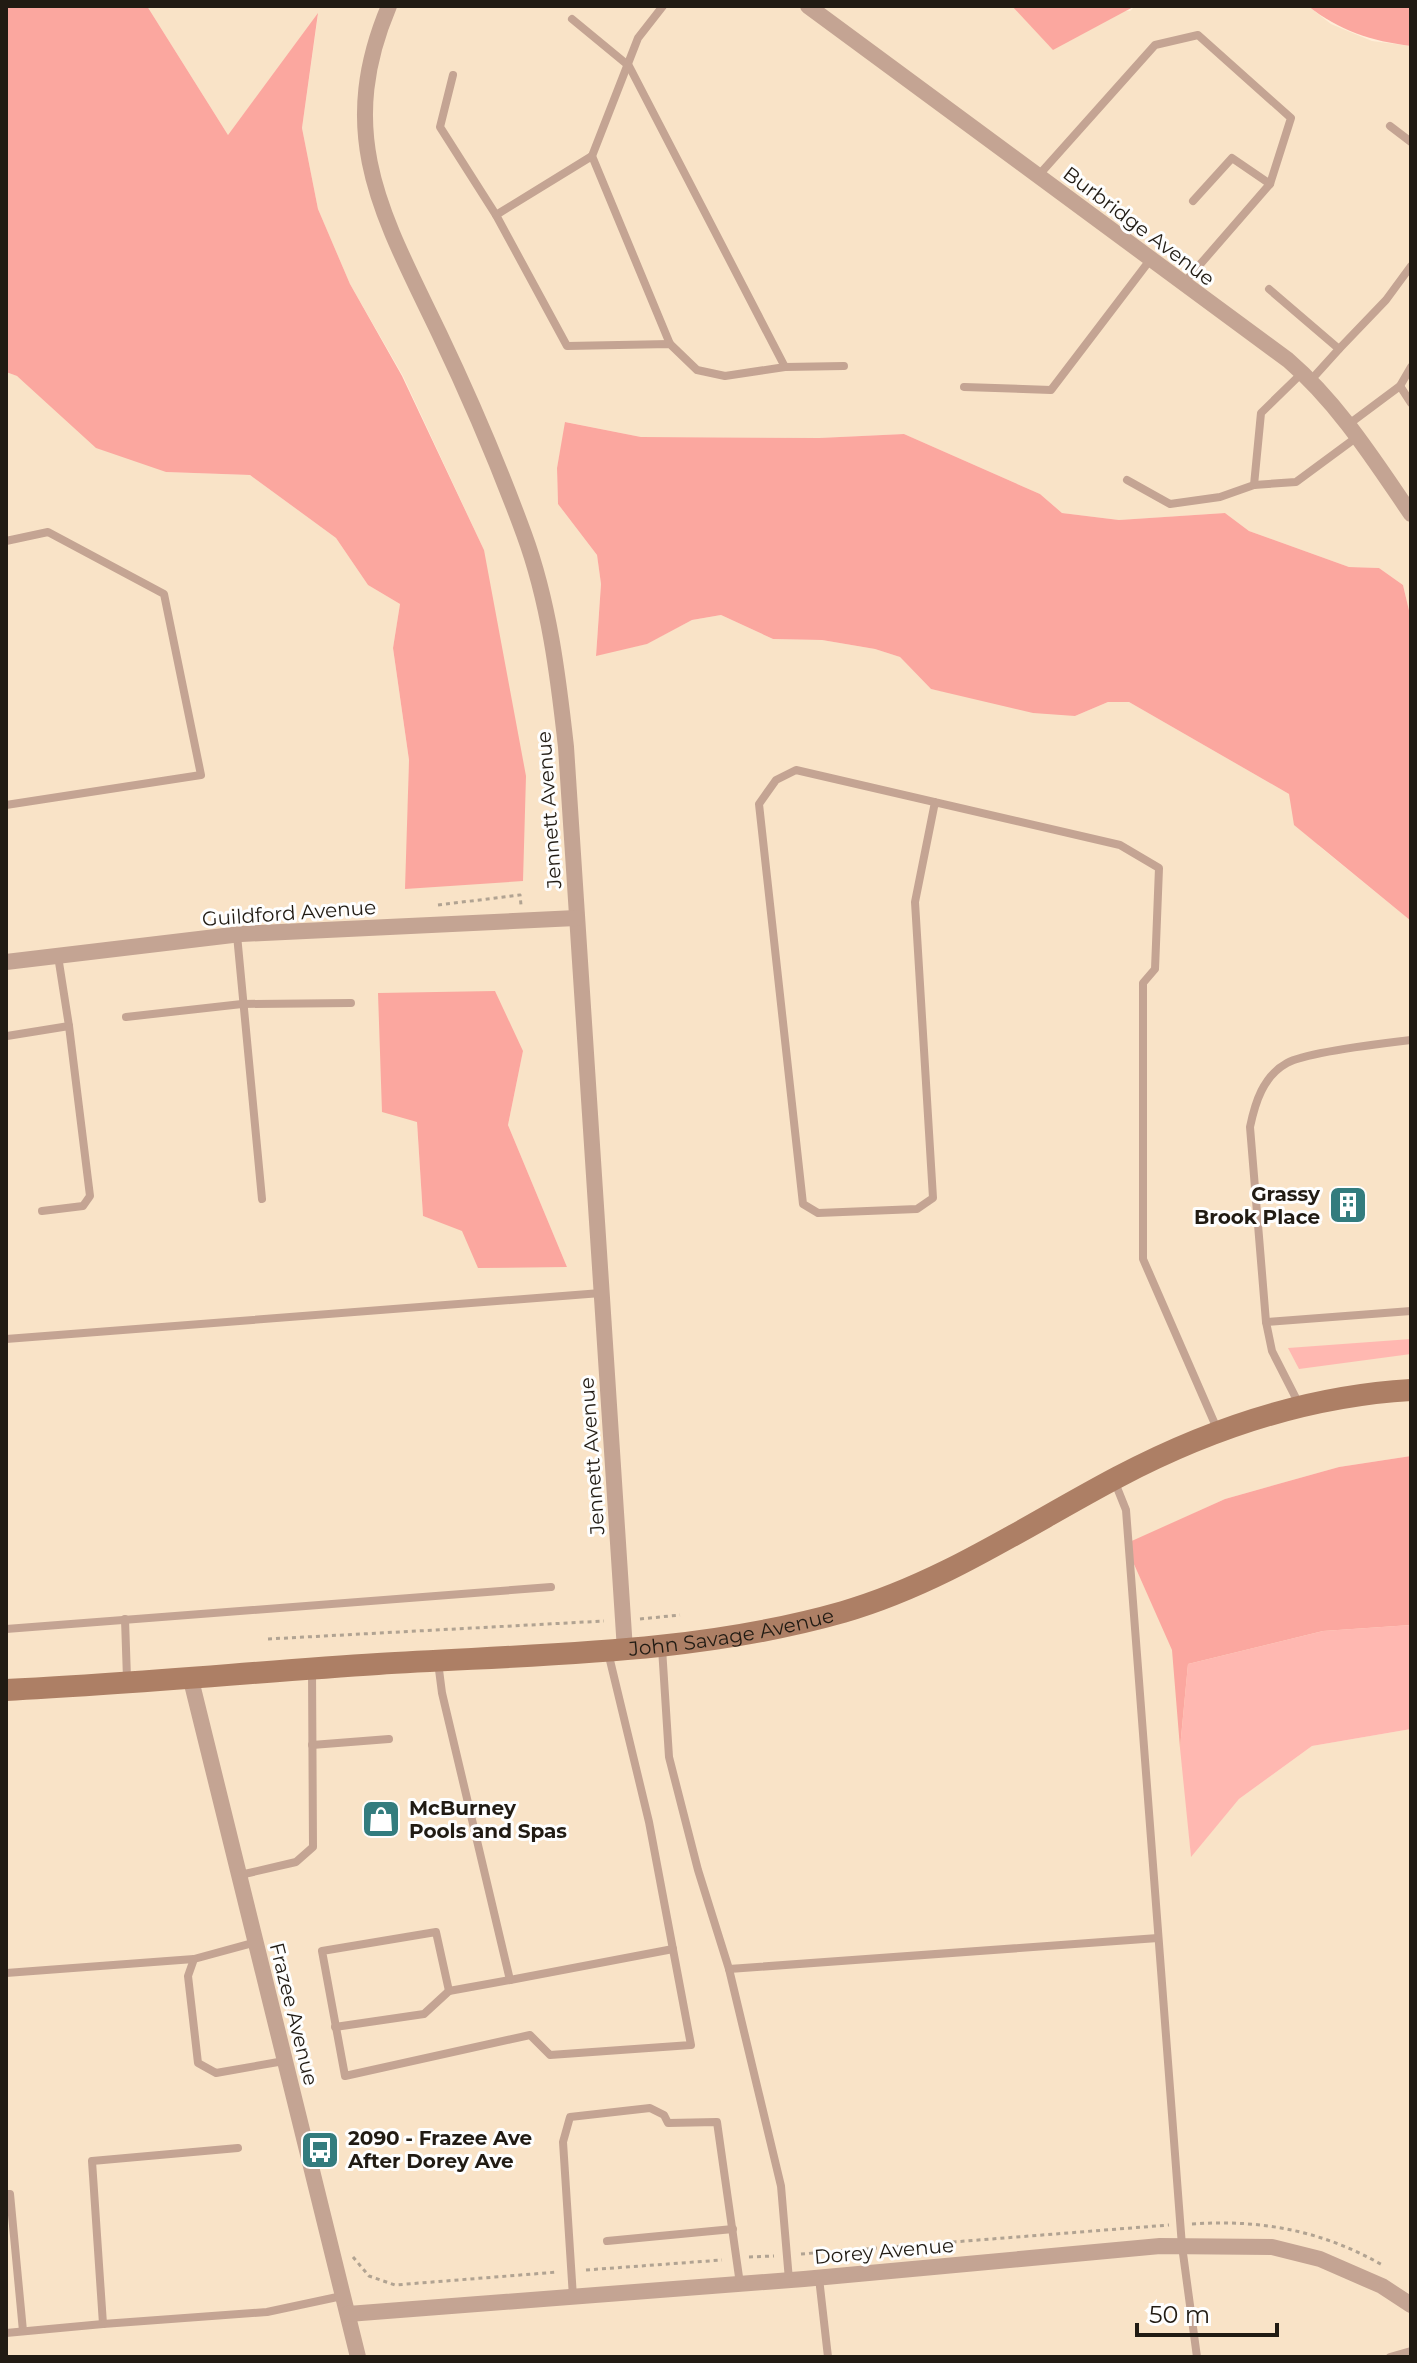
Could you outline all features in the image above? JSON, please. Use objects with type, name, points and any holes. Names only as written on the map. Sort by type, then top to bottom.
[{"type":"main road","name":"John Savage Avenue","points":[[6,1690],[662,1647],[770,1630],[889,1596],[990,1550],[1114,1479],[1219,1431],[1301,1407],[1411,1390]]},
{"type":"street","name":"Jennett Avenue","points":[[389,6],[367,68],[363,117],[375,192],[392,239],[440,335],[525,537],[548,618],[566,747],[623,1620],[617,1650]]},
{"type":"street","name":"Burbridge Avenue","points":[[808,6],[1307,376],[1353,431],[1411,514]]},
{"type":"street","name":"Guildford Avenue","points":[[6,962],[237,935],[576,918]]},
{"type":"street","name":"Frazee Avenue","points":[[191,1680],[358,2357]]},
{"type":"street","name":"Dorey Avenue","points":[[348,2314],[1182,2246],[1272,2247],[1320,2259],[1409,2298]]},
{"type":"lane","points":[[496,215],[592,156],[638,38],[663,6]]},
{"type":"lane","points":[[572,19],[629,66],[785,367]]},
{"type":"lane","points":[[1038,176],[1155,45],[1198,35],[1291,118],[1270,184],[1183,284]]},
{"type":"lane","points":[[453,75],[440,127],[496,215],[567,346],[670,344]]},
{"type":"lane","points":[[1390,126],[1411,142]]},
{"type":"lane","points":[[592,156],[670,344],[697,370],[725,376],[785,367],[844,366]]},
{"type":"lane","points":[[1193,201],[1232,158],[1270,184]]},
{"type":"lane","points":[[964,387],[1051,390],[1150,260]]},
{"type":"lane","points":[[1254,485],[1261,413],[1339,349],[1386,300],[1411,266]]},
{"type":"lane","points":[[1269,289],[1339,349]]},
{"type":"lane","points":[[1127,480],[1170,504],[1220,497],[1254,485],[1296,482],[1400,386],[1411,367]]},
{"type":"lane","points":[[1400,386],[1411,403]]},
{"type":"lane","points":[[6,541],[48,532],[164,594],[201,775],[6,805]]},
{"type":"lane","points":[[935,802],[915,902],[933,1198],[917,1209],[818,1213],[803,1204],[759,804],[776,780],[796,770],[935,802],[1120,845],[1159,868],[1155,969],[1143,983],[1143,1259],[1219,1431]]},
{"type":"lane","points":[[237,935],[262,1199]]},
{"type":"lane","points":[[42,1211],[83,1206],[90,1196],[58,955]]},
{"type":"lane","points":[[126,1017],[242,1004],[351,1003]]},
{"type":"lane","points":[[7,1036],[69,1026]]},
{"type":"lane","points":[[1301,1407],[1272,1351],[1266,1322],[1250,1127],[1256,1099],[1269,1079],[1287,1063],[1378,1043],[1411,1040]]},
{"type":"lane","points":[[6,1339],[601,1293]]},
{"type":"lane","points":[[1266,1322],[1411,1311]]},
{"type":"lane","points":[[1114,1479],[1126,1510],[1180,2225],[1197,2357]]},
{"type":"lane","points":[[6,1629],[551,1587]]},
{"type":"lane","points":[[125,1619],[127,1684]]},
{"type":"lane","points":[[662,1647],[669,1757],[698,1870],[729,1969],[781,2186],[789,2280]]},
{"type":"lane","points":[[449,1991],[436,1932],[322,1951],[345,2076],[530,2035],[550,2055],[691,2045],[617,1650]]},
{"type":"lane","points":[[438,1661],[442,1693],[510,1980]]},
{"type":"lane","points":[[239,1876],[296,1862],[313,1847],[312,1669]]},
{"type":"lane","points":[[312,1745],[389,1739]]},
{"type":"lane","points":[[729,1969],[1158,1938]]},
{"type":"lane","points":[[6,1973],[194,1959],[256,1942]]},
{"type":"lane","points":[[335,2027],[424,2014],[449,1991],[673,1949]]},
{"type":"lane","points":[[194,1959],[188,1976],[198,2063],[216,2073],[285,2061]]},
{"type":"lane","points":[[573,2297],[563,2142],[570,2117],[650,2108],[664,2115],[668,2123],[717,2122],[740,2284]]},
{"type":"lane","points":[[103,2324],[92,2161],[238,2148]]},
{"type":"lane","points":[[6,2194],[10,2194],[23,2331]]},
{"type":"lane","points":[[607,2241],[733,2229]]},
{"type":"lane","points":[[818,2277],[828,2357]]},
{"type":"lane","points":[[6,2333],[267,2312],[343,2296]]},
{"type":"lane","points":[[1390,2357],[1411,2351]]},
{"type":"path","points":[[268,1639],[680,1615]]},
{"type":"path","points":[[349,2250],[369,2276],[395,2285],[1231,2221],[1289,2228],[1349,2248],[1388,2268]]},
{"type":"shaded area","points":[[6,6],[147,6],[228,135],[318,13],[302,128],[318,209],[350,284],[402,376],[484,550],[526,776],[523,881],[405,889],[409,760],[393,648],[400,604],[368,585],[336,538],[250,475],[166,472],[96,448],[17,376],[6,372]]},
{"type":"shaded area","points":[[147,6],[1012,6],[1130,11],[1135,6],[1308,6],[1331,24],[1372,41],[1411,46],[1411,619],[1403,585],[1379,568],[1349,567],[1249,531],[1225,513],[1119,520],[1062,513],[1040,494],[904,434],[819,438],[641,437],[566,422],[557,468],[558,504],[597,555],[601,584],[596,655],[646,644],[692,620],[721,615],[773,639],[822,640],[875,649],[900,657],[931,689],[1075,716],[1108,702],[1129,702],[1289,794],[1319,846],[1411,921],[1411,1456],[1339,1467],[1225,1499],[1125,1545],[1173,1650],[1191,1856],[1239,1799],[1312,1746],[1411,1729],[1411,2357],[6,2357],[6,372],[17,376],[166,472],[250,475],[336,538],[368,585],[400,604],[393,648],[409,760],[406,889],[484,550],[403,376],[350,284],[318,209],[302,128],[318,15],[228,135]],"holes":[[[523,1051],[508,1125],[567,1267],[423,1216],[417,1122]]]},
{"type":"shaded area","points":[[1012,6],[1135,6],[1053,50]]},
{"type":"shaded area","points":[[1308,6],[1411,6],[1411,46],[1356,34]]},
{"type":"shaded area","points":[[565,422],[641,437],[819,438],[904,434],[1040,494],[1062,513],[1119,520],[1225,513],[1249,531],[1349,567],[1379,568],[1403,585],[1411,619],[1411,921],[1294,825],[1289,794],[1129,702],[1108,702],[1075,716],[1033,713],[931,689],[900,657],[875,649],[822,640],[773,639],[721,615],[692,620],[647,644],[596,656],[601,584],[597,555],[558,504],[557,468]]},
{"type":"shaded area","points":[[495,991],[523,1051],[508,1125],[567,1267],[478,1268],[462,1231],[423,1216],[417,1122],[382,1112],[378,993]]},
{"type":"shaded area","points":[[1411,1339],[1411,1354],[1299,1369],[1288,1348]]},
{"type":"shaded area","points":[[1411,1456],[1411,1625],[1323,1631],[1188,1664],[1180,1748],[1172,1650],[1125,1544],[1225,1499],[1339,1467]]},
{"type":"shaded area","points":[[1411,1625],[1411,1729],[1312,1746],[1239,1799],[1191,1857],[1180,1748],[1188,1664],[1323,1631]]},
{"type":"place","name":"Grassy Brook Place","points":[[1348,1205]]},
{"type":"place","name":"McBurney Pools and Spas","points":[[381,1819]]},
{"type":"place","name":"2090 - Frazee Ave After Dorey Ave","points":[[320,2150]]}]
